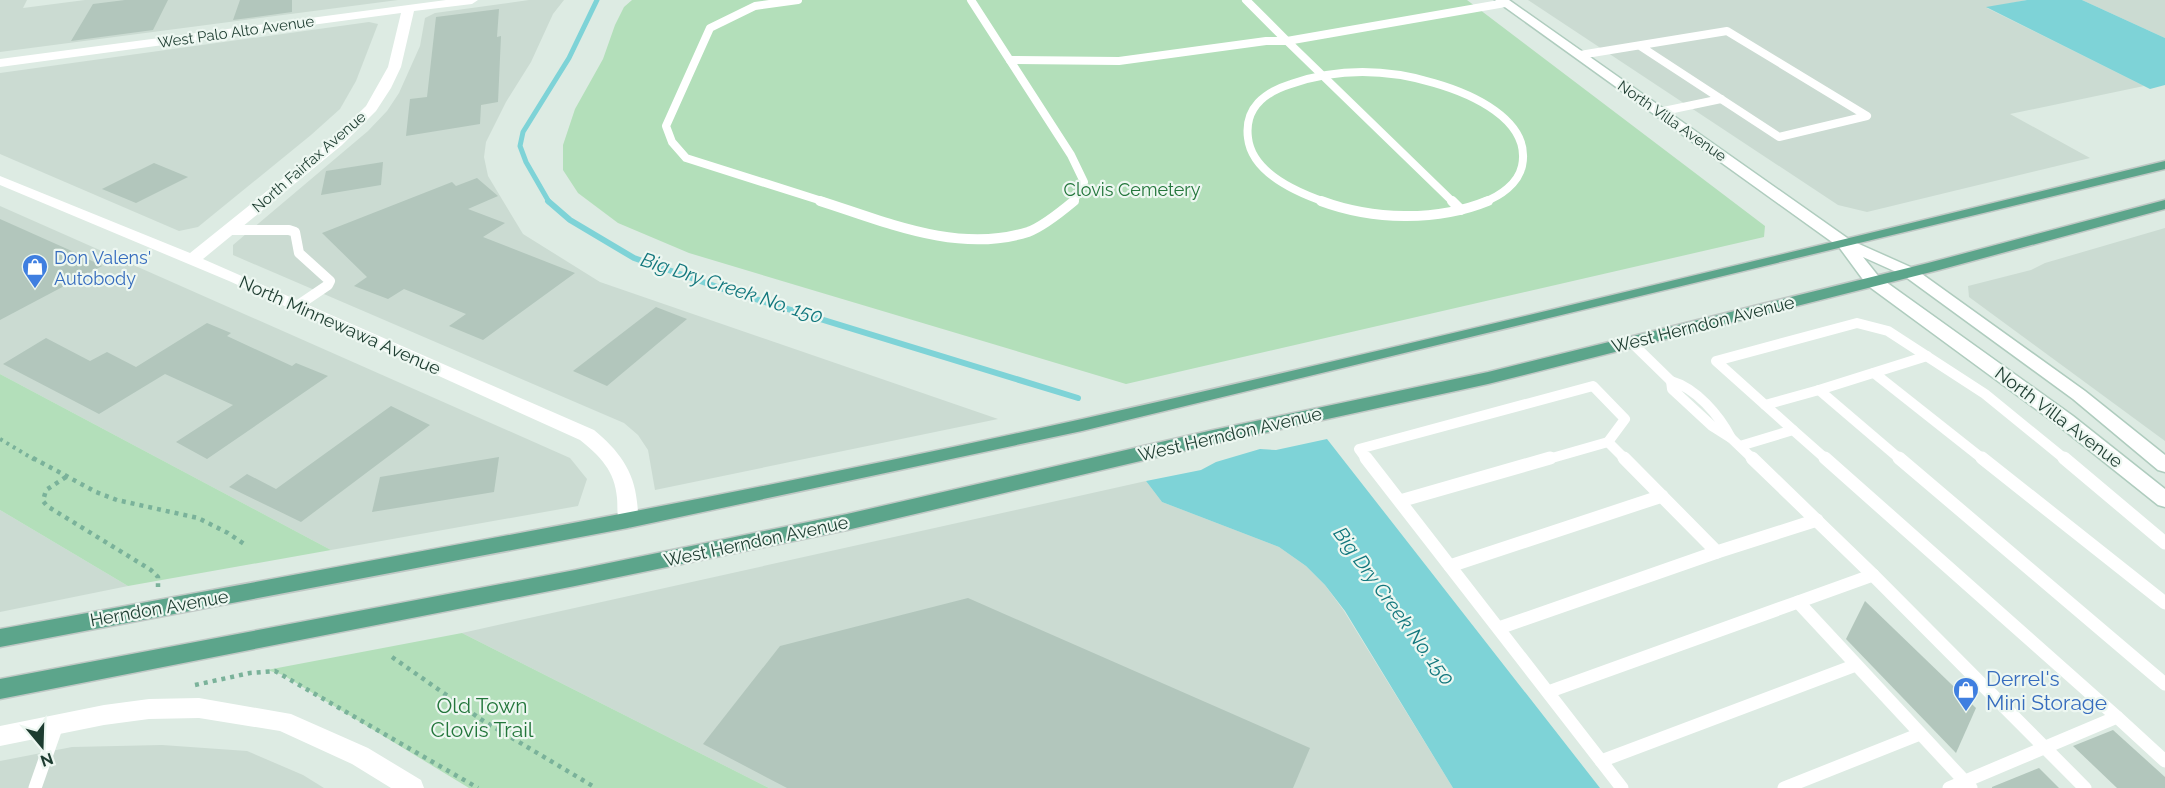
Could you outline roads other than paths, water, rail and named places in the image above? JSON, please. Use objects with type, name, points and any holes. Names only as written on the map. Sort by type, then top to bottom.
[{"type":"main road","points":[[627,520],[1082,425],[2165,165]]},
{"type":"main road","name":"West Herndon Avenue","points":[[0,688],[288,634],[847,522],[1247,430],[1488,378],[1909,272],[2165,204]]},
{"type":"main road","name":"Herndon Avenue","points":[[0,638],[627,520]]},
{"type":"street","name":"West Palo Alto Avenue","points":[[0,63],[472,0]]},
{"type":"street","name":"North Villa Avenue","points":[[1503,2],[1844,243],[1909,272],[2079,395],[2165,465]]},
{"type":"street","name":"North Fairfax Avenue","points":[[191,260],[349,131],[366,114],[378,98],[399,56],[404,41],[408,9]]},
{"type":"street","name":"North Minnewawa Avenue","points":[[0,180],[297,306],[587,435],[607,450],[620,469],[628,492],[627,520]]},
{"type":"street","name":"North Villa Avenue","points":[[1844,243],[1873,281],[2066,421],[2165,500]]},
{"type":"street","points":[[0,736],[105,715],[199,708],[283,721],[360,756],[401,785]]},
{"type":"lane","points":[[798,0],[755,6],[710,28],[666,126],[672,142],[686,158],[924,234],[992,240],[1030,231],[1073,202],[1084,182],[1071,155],[971,0]]},
{"type":"lane","points":[[1246,0],[1461,210]]},
{"type":"lane","points":[[1010,60],[1119,61],[1266,41],[1287,41],[1503,2]]},
{"type":"lane","points":[[1580,56],[1727,31],[1867,116],[1779,137],[1640,46]]},
{"type":"lane","points":[[1356,71],[1391,73],[1427,80],[1460,91],[1479,100],[1510,123],[1522,143],[1524,164],[1514,183],[1492,199],[1461,210],[1421,216],[1377,214],[1335,205],[1297,191],[1269,172],[1251,152],[1245,131],[1250,111],[1266,95],[1291,82],[1321,74],[1356,71]]},
{"type":"lane","points":[[1659,112],[1720,99]]},
{"type":"lane","points":[[229,230],[289,230],[295,232],[299,253],[330,281],[328,285],[297,306]]},
{"type":"lane","points":[[2165,543],[2145,524],[1985,394],[1888,331],[1857,323],[1716,362],[2165,761]]},
{"type":"lane","points":[[1632,343],[1671,381],[1672,388],[1680,396],[1712,426],[1736,442],[1817,519],[2085,788]]},
{"type":"lane","points":[[1765,405],[1927,356]]},
{"type":"lane","points":[[1874,373],[2165,603]]},
{"type":"lane","points":[[1400,501],[1608,442],[1625,419],[1593,386],[1359,449],[1622,788]]},
{"type":"lane","points":[[1819,390],[2165,684]]},
{"type":"lane","points":[[1736,442],[1793,430]]},
{"type":"lane","points":[[1608,442],[1717,552]]},
{"type":"lane","points":[[1450,566],[1662,496]]},
{"type":"lane","points":[[1499,628],[1817,519]]},
{"type":"lane","points":[[1548,692],[1874,575]]},
{"type":"lane","points":[[1798,602],[1968,785]]},
{"type":"lane","points":[[1601,761],[1856,664]]},
{"type":"lane","points":[[1949,788],[1968,785],[2044,748],[2117,717]]},
{"type":"lane","points":[[35,788],[57,725]]},
{"type":"lane","points":[[1784,788],[1920,734]]},
{"type":"water","points":[[2027,0],[2082,0],[2165,38],[2165,85],[2150,89],[1986,7]]},
{"type":"water","points":[[1327,439],[1600,788],[1453,788],[1345,611],[1325,585],[1306,566],[1279,547],[1162,502],[1146,481],[1201,470],[1216,462],[1260,449],[1276,450]]},
{"type":"waterway","name":"Big Dry Creek No. 150","points":[[549,202],[526,162],[520,146],[523,132],[569,58],[597,0]]},
{"type":"waterway","name":"Big Dry Creek No. 150","points":[[549,202],[570,220],[634,258],[729,291],[1078,398]]},
{"type":"place","name":"Don Valens' Autobody","points":[[35,290]]},
{"type":"place","name":"Derrel's Mini Storage","points":[[1966,713]]},
{"type":"park label","name":"Clovis Cemetery","points":[[1132,189]]},
{"type":"park label","name":"Old Town Clovis Trail","points":[[482,717]]}]
